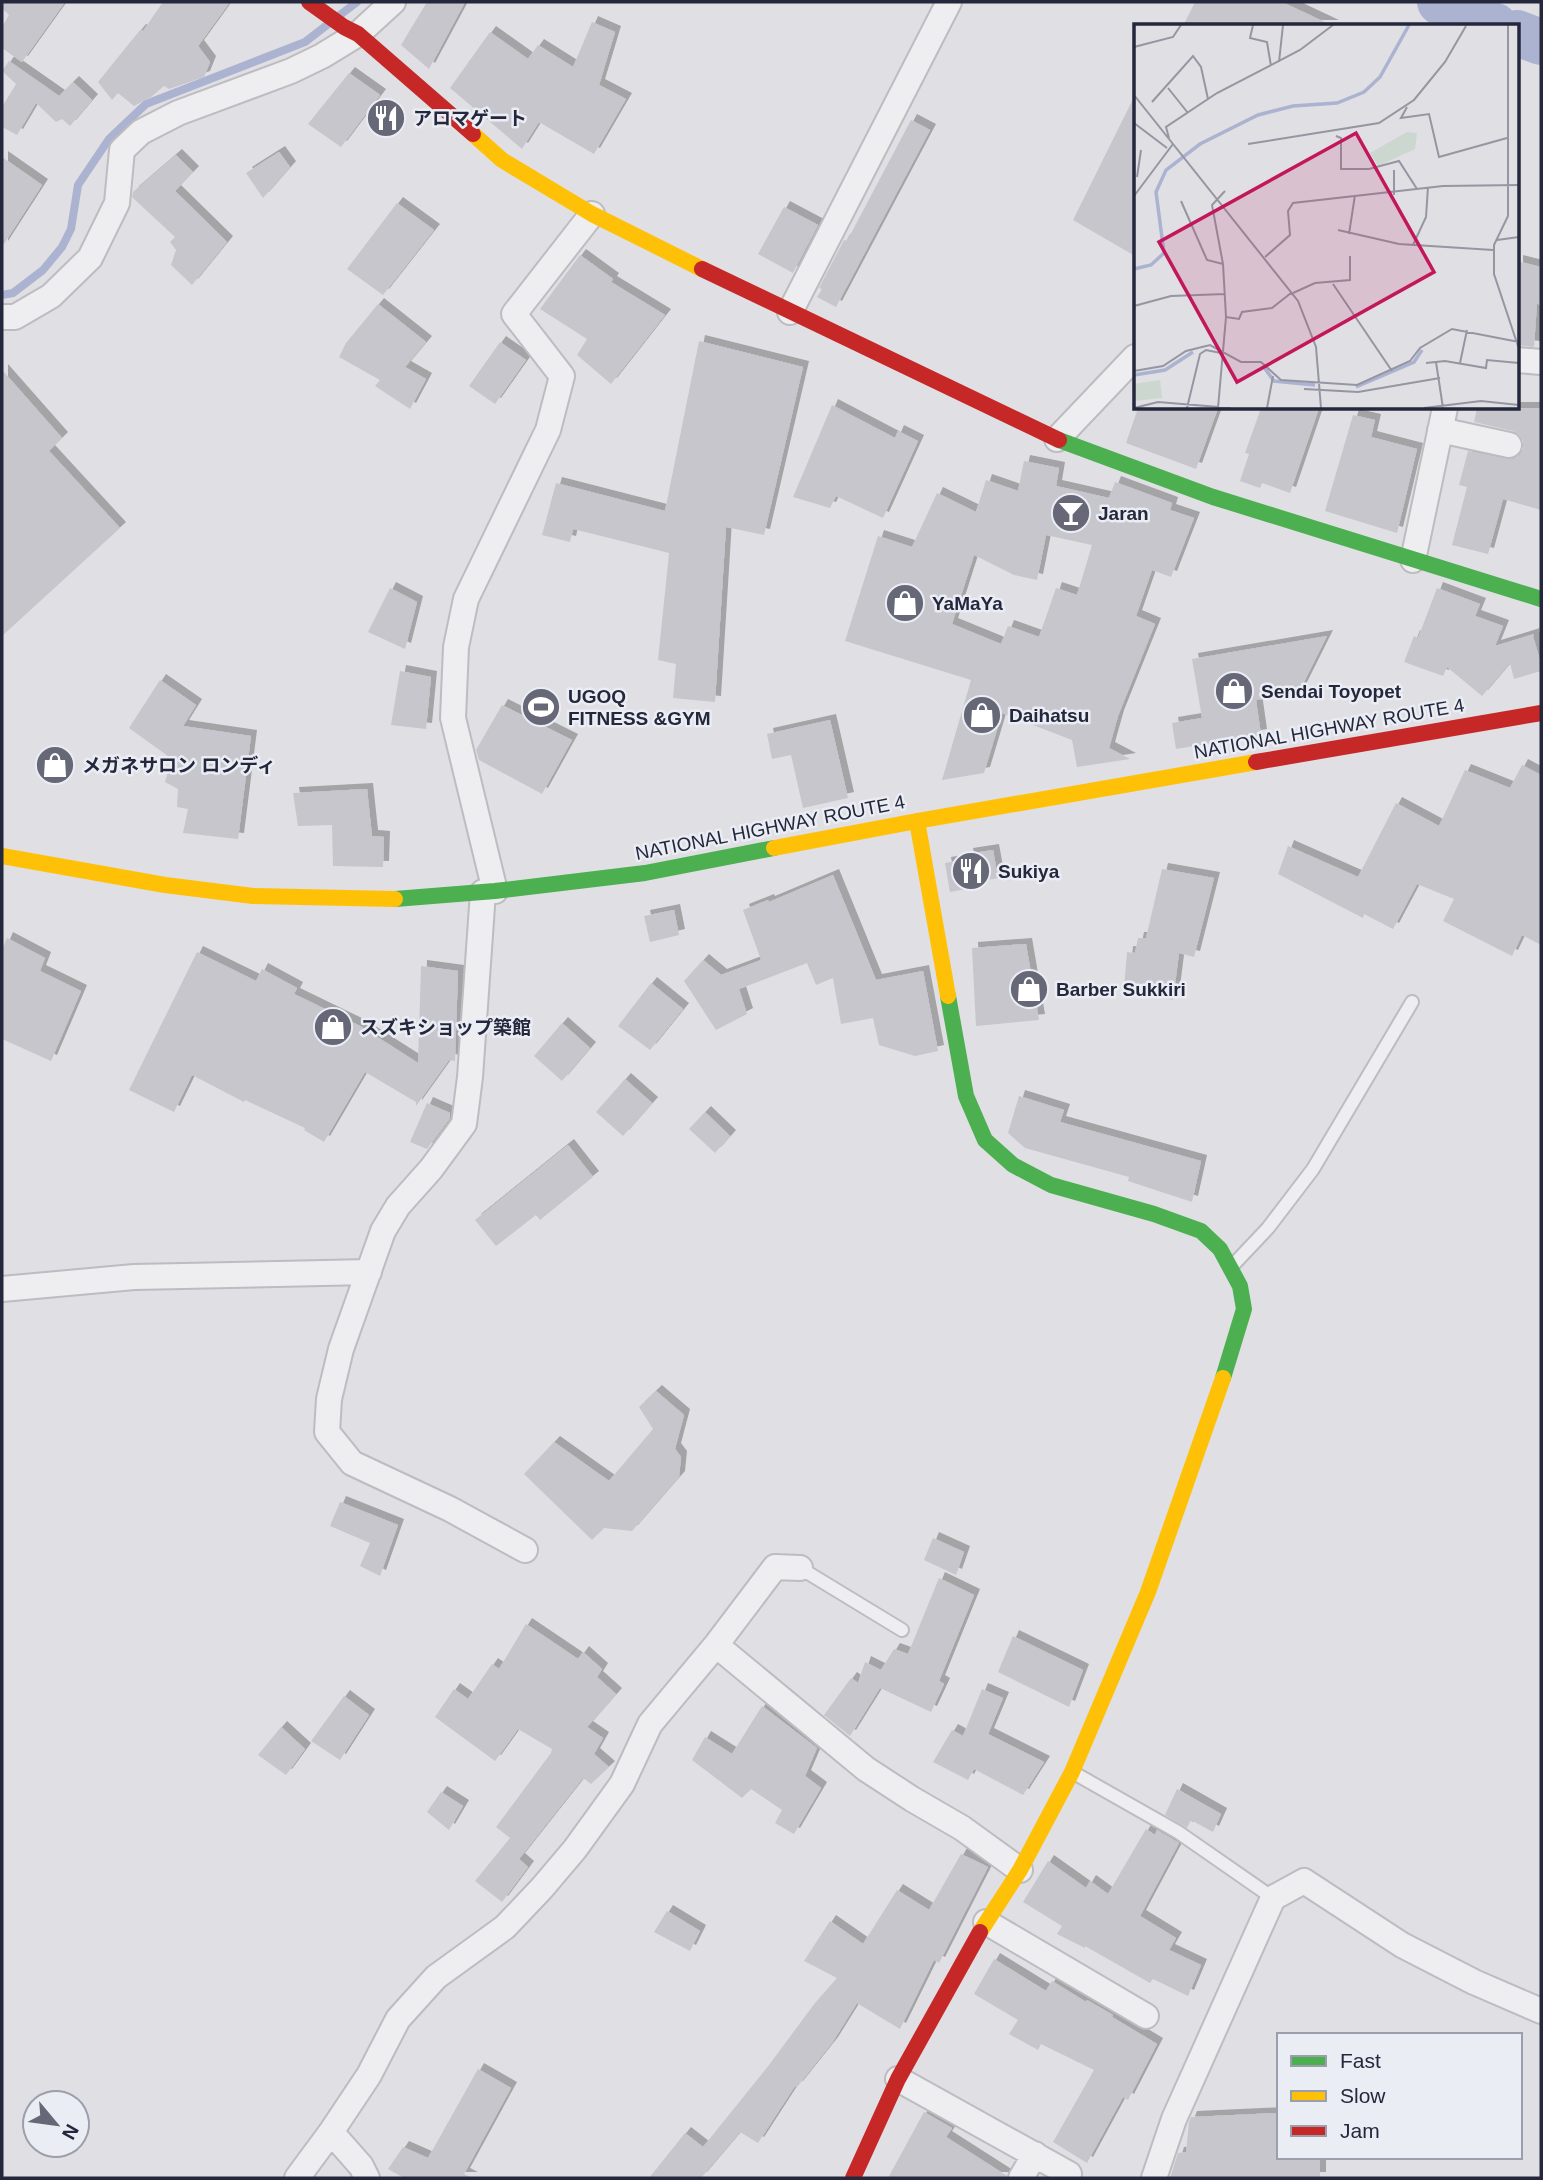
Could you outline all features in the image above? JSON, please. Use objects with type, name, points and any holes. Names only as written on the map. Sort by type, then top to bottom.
[{"type":"main road","points":[[316,5],[351,30],[502,160],[592,214],[790,312],[1057,439],[1213,497],[1541,598]]},
{"type":"main road","name":"NATIONAL HIGHWAY ROUTE 4","points":[[2,856],[165,885],[253,895],[397,899],[489,891],[645,873],[917,821],[1541,713]]},
{"type":"main road","points":[[853,2178],[898,2078],[986,1922],[1020,1870],[1072,1772],[1148,1592],[1237,1338],[1244,1310],[1240,1286],[1231,1267],[1220,1249],[1201,1230],[1051,1185],[1013,1165],[985,1140],[967,1096],[917,821]]},
{"type":"street","points":[[2,317],[15,317],[51,296],[90,258],[117,203],[122,150],[141,132],[178,113],[291,71],[322,56],[351,30],[393,2]]},
{"type":"street","points":[[790,312],[949,2]]},
{"type":"street","points":[[525,1550],[450,1509],[352,1463],[327,1432],[329,1399],[341,1349],[383,1231],[398,1206],[431,1169],[464,1124],[489,891],[453,718],[456,647],[466,599],[548,430],[562,376],[514,314],[592,214]]},
{"type":"street","points":[[1057,439],[1134,358]]},
{"type":"street","points":[[1518,360],[1541,362]]},
{"type":"street","points":[[1413,560],[1442,419],[1509,444]]},
{"type":"street","points":[[2,1289],[134,1277],[369,1272]]},
{"type":"street","points":[[296,2178],[331,2132],[369,2074],[398,2019],[436,1977],[505,1927],[542,1888],[575,1849],[622,1784],[650,1724],[775,1567],[800,1569]]},
{"type":"street","points":[[716,1644],[866,1769],[962,1828],[1020,1870]]},
{"type":"street","points":[[1154,2178],[1174,2119],[1273,1898],[1304,1881],[1402,1945],[1474,1982],[1541,2011]]},
{"type":"street","points":[[986,1922],[1146,2016]]},
{"type":"street","points":[[898,2078],[1069,2174]]},
{"type":"street","points":[[331,2132],[361,2166],[367,2178]]},
{"type":"street","points":[[1021,2178],[1035,2154]]},
{"type":"lane","points":[[1231,1267],[1268,1228],[1313,1169],[1412,1002]]},
{"type":"lane","points":[[800,1569],[902,1630]]},
{"type":"lane","points":[[1072,1772],[1178,1832],[1273,1898]]},
{"type":"building","points":[[2,2],[65,2],[22,62],[2,48],[2,27],[9,15],[2,8]]},
{"type":"building","points":[[163,2],[230,2],[198,46],[210,62],[204,77],[169,89],[164,86],[134,106],[118,93],[112,100],[98,82],[140,30],[143,31]]},
{"type":"building","points":[[427,2],[465,2],[429,69],[401,45]]},
{"type":"building","points":[[1195,2],[1282,2],[1329,24],[1184,24]]},
{"type":"building","points":[[592,22],[615,32],[599,85],[626,99],[594,154],[539,122],[522,149],[450,88],[490,32],[528,59],[538,45],[573,67]]},
{"type":"building","points":[[9,61],[59,96],[73,82],[92,100],[70,126],[62,119],[56,122],[36,103],[17,135],[2,127],[2,107],[16,84],[2,71]]},
{"type":"building","points":[[349,73],[380,95],[341,147],[308,124]]},
{"type":"building","points":[[1134,97],[1134,255],[1073,220]]},
{"type":"building","points":[[911,120],[930,130],[836,307],[817,297],[822,289],[819,288]]},
{"type":"building","points":[[279,152],[290,167],[263,198],[246,173]]},
{"type":"building","points":[[176,155],[193,172],[175,191],[227,242],[192,285],[171,265],[176,250],[170,242],[175,237],[132,197],[133,192]]},
{"type":"building","points":[[2,157],[42,185],[2,247]]},
{"type":"building","points":[[397,203],[434,230],[383,295],[347,269]]},
{"type":"building","points":[[784,207],[818,225],[793,273],[758,254]]},
{"type":"building","points":[[580,255],[613,279],[611,282],[665,315],[611,384],[577,355],[587,339],[540,309]]},
{"type":"building","points":[[1518,261],[1541,267],[1541,306],[1537,303],[1534,347],[1518,345]]},
{"type":"building","points":[[378,304],[426,342],[405,367],[426,379],[410,409],[375,386],[380,380],[339,357],[346,343]]},
{"type":"building","points":[[699,341],[803,367],[764,535],[726,527],[715,702],[673,698],[676,664],[658,660],[669,553],[573,529],[570,542],[542,535],[556,483],[665,511]]},
{"type":"building","points":[[500,342],[526,360],[495,404],[469,386]]},
{"type":"building","points":[[2,370],[62,438],[49,451],[120,528],[2,636]]},
{"type":"building","points":[[832,405],[895,438],[898,431],[918,441],[883,518],[836,496],[830,508],[793,497]]},
{"type":"building","points":[[1541,408],[1541,510],[1503,499],[1488,554],[1452,545],[1467,487],[1459,485],[1468,451],[1513,459],[1523,449],[1523,441],[1513,431],[1474,422],[1477,410]]},
{"type":"building","points":[[1137,410],[1217,410],[1196,469],[1126,443]]},
{"type":"building","points":[[1260,410],[1318,410],[1290,493],[1262,483],[1260,488],[1240,481],[1249,454],[1245,453]]},
{"type":"building","points":[[1353,415],[1375,420],[1371,437],[1417,449],[1397,533],[1325,511]]},
{"type":"building","points":[[1024,461],[1059,468],[1056,486],[1109,498],[1115,482],[1172,503],[1170,510],[1194,518],[1171,577],[1152,570],[1136,616],[1155,624],[1118,716],[1109,748],[1130,759],[1077,767],[1072,740],[1002,713],[984,773],[942,780],[971,680],[845,641],[878,536],[912,547],[937,493],[976,512],[986,480],[1018,491]],"holes":[[[1046,535],[1092,545],[1077,595],[1056,588],[1039,637],[1008,626],[1001,644],[952,624],[974,555],[1014,575],[1037,580]]]},
{"type":"building","points":[[390,588],[417,602],[405,649],[368,632]]},
{"type":"building","points":[[1437,588],[1480,604],[1475,616],[1503,626],[1495,646],[1534,634],[1541,671],[1514,679],[1510,663],[1482,696],[1447,667],[1443,676],[1404,662],[1414,636],[1418,638]]},
{"type":"building","points":[[1327,636],[1299,692],[1256,700],[1261,735],[1176,749],[1172,723],[1202,718],[1192,659]]},
{"type":"building","points":[[400,671],[431,677],[426,729],[391,725]]},
{"type":"building","points":[[160,680],[196,705],[183,726],[251,736],[238,839],[183,833],[188,809],[177,807],[178,789],[165,782],[172,759],[129,728]]},
{"type":"building","points":[[502,705],[572,740],[542,794],[479,760],[476,750]]},
{"type":"building","points":[[830,720],[848,798],[803,808],[791,755],[772,759],[767,734]]},
{"type":"building","points":[[1522,765],[1541,775],[1541,945],[1522,935],[1512,956],[1443,921],[1454,899],[1417,884],[1393,929],[1364,914],[1363,918],[1278,874],[1288,846],[1358,877],[1396,803],[1439,826],[1465,770],[1510,788]]},
{"type":"building","points":[[367,789],[372,836],[384,837],[383,867],[333,866],[332,825],[298,826],[293,793]]},
{"type":"building","points":[[993,850],[998,878],[982,881],[983,886],[950,892],[945,863],[968,859],[967,854]]},
{"type":"building","points":[[1162,869],[1214,878],[1194,957],[1179,953],[1173,1000],[1124,988],[1127,952],[1135,953],[1138,938],[1146,938]]},
{"type":"building","points":[[833,875],[876,980],[923,971],[938,1051],[915,1056],[879,1045],[873,1018],[841,1024],[833,978],[816,985],[807,963],[739,989],[747,1014],[716,1030],[684,981],[703,960],[721,975],[761,960],[743,910]]},
{"type":"building","points":[[674,910],[679,935],[650,942],[644,916]]},
{"type":"building","points":[[7,938],[45,958],[40,971],[81,991],[51,1061],[2,1039],[2,950]]},
{"type":"building","points":[[1026,944],[1039,1020],[976,1026],[972,948]]},
{"type":"building","points":[[197,952],[256,981],[262,969],[297,988],[294,994],[360,1026],[418,1063],[421,966],[458,971],[455,1061],[449,1060],[416,1106],[416,1102],[365,1072],[324,1142],[304,1130],[305,1128],[245,1100],[244,1102],[192,1075],[174,1112],[129,1090]]},
{"type":"building","points":[[651,983],[683,1009],[650,1050],[618,1026]]},
{"type":"building","points":[[562,1023],[590,1048],[562,1081],[534,1056]]},
{"type":"building","points":[[625,1079],[652,1103],[623,1136],[596,1112]]},
{"type":"building","points":[[1019,1096],[1064,1110],[1060,1122],[1201,1161],[1192,1202],[1128,1181],[1129,1177],[1025,1148],[1008,1133]]},
{"type":"building","points":[[427,1103],[450,1113],[450,1118],[427,1149],[410,1142]]},
{"type":"building","points":[[705,1112],[730,1136],[715,1153],[689,1129]]},
{"type":"building","points":[[568,1145],[593,1177],[540,1220],[536,1215],[496,1246],[475,1220]]},
{"type":"building","points":[[656,1391],[684,1415],[675,1449],[681,1457],[679,1477],[632,1531],[604,1528],[592,1540],[524,1474],[554,1442],[609,1481],[653,1429],[639,1407]]},
{"type":"building","points":[[340,1502],[398,1525],[380,1576],[360,1566],[370,1543],[330,1526]]},
{"type":"building","points":[[933,1538],[964,1552],[956,1575],[924,1560]]},
{"type":"building","points":[[939,1578],[974,1595],[939,1681],[944,1684],[931,1712],[880,1688],[850,1736],[824,1715],[851,1678],[858,1683],[865,1662],[881,1670],[894,1649],[908,1654]]},
{"type":"building","points":[[526,1624],[578,1659],[583,1652],[602,1669],[597,1677],[616,1694],[587,1727],[603,1738],[594,1754],[609,1767],[591,1784],[583,1778],[519,1859],[528,1867],[502,1902],[475,1881],[510,1838],[496,1827],[552,1749],[518,1729],[495,1761],[435,1717],[454,1689],[468,1699],[492,1664],[499,1669]]},
{"type":"building","points":[[1013,1636],[1083,1670],[1069,1707],[998,1672]]},
{"type":"building","points":[[982,1689],[1003,1698],[988,1734],[1044,1762],[1023,1795],[974,1769],[968,1780],[933,1762],[952,1730],[963,1736]]},
{"type":"building","points":[[344,1696],[369,1715],[340,1760],[311,1741]]},
{"type":"building","points":[[762,1706],[817,1748],[805,1776],[821,1788],[794,1834],[775,1823],[782,1810],[751,1789],[742,1798],[692,1760],[705,1737],[732,1754]]},
{"type":"building","points":[[281,1727],[305,1749],[286,1775],[258,1755]]},
{"type":"building","points":[[1177,1789],[1221,1814],[1213,1832],[1191,1820],[1187,1828],[1165,1815]]},
{"type":"building","points":[[441,1792],[463,1806],[449,1830],[427,1812]]},
{"type":"building","points":[[1146,1829],[1155,1835],[1157,1830],[1179,1843],[1140,1916],[1176,1938],[1169,1950],[1201,1965],[1188,1996],[1153,1979],[1150,1983],[1085,1946],[1057,1934],[1062,1926],[1023,1902],[1048,1861],[1086,1888],[1090,1881],[1108,1894]]},
{"type":"building","points":[[961,1854],[988,1867],[939,1963],[934,1960],[900,2029],[857,2003],[832,2043],[797,2087],[795,2086],[758,2143],[740,2132],[701,2178],[649,2178],[685,2133],[703,2147],[837,1978],[804,1961],[830,1921],[863,1944],[897,1890],[929,1910]]},
{"type":"building","points":[[667,1911],[700,1931],[690,1951],[654,1932]]},
{"type":"building","points":[[994,1959],[1046,1991],[1052,1981],[1113,2015],[1112,2017],[1157,2044],[1128,2100],[1123,2097],[1087,2163],[1053,2142],[1094,2070],[1041,2044],[1038,2050],[1009,2034],[1018,2020],[974,1994]]},
{"type":"building","points":[[478,2069],[511,2088],[464,2174],[472,2178],[404,2178],[388,2169],[403,2147],[428,2158]]},
{"type":"building","points":[[924,2112],[952,2128],[946,2137],[1007,2176],[1006,2178],[888,2178]]},
{"type":"building","points":[[1277,2113],[1277,2159],[1320,2159],[1320,2178],[1170,2178],[1178,2153],[1186,2152],[1191,2117]]},
{"type":"waterway","points":[[340,15],[357,2]]},
{"type":"waterway","points":[[1440,2],[1458,14],[1489,24]]},
{"type":"waterway","points":[[2,295],[13,293],[43,270],[62,247],[71,229],[78,185],[109,139],[146,104],[305,42],[327,25]]},
{"type":"waterway","points":[[1518,33],[1541,42]]},
{"type":"traffic: fast","points":[[1059,440],[1213,497],[1541,599]]},
{"type":"traffic: fast","points":[[395,899],[495,891],[645,873],[774,848]]},
{"type":"traffic: fast","points":[[948,996],[966,1096],[985,1140],[1013,1165],[1051,1185],[1154,1214],[1201,1231],[1220,1249],[1240,1286],[1244,1309],[1223,1378]]},
{"type":"traffic: slow","points":[[473,134],[502,160],[592,214],[702,269]]},
{"type":"traffic: slow","points":[[774,848],[1256,762]]},
{"type":"traffic: slow","points":[[917,821],[948,996]]},
{"type":"traffic: slow","points":[[2,856],[165,885],[253,896],[395,899]]},
{"type":"traffic: slow","points":[[980,1932],[1020,1870],[1072,1772],[1148,1592],[1223,1378]]},
{"type":"traffic: jam","points":[[309,2],[358,34],[473,134]]},
{"type":"traffic: jam","points":[[702,269],[1059,440]]},
{"type":"traffic: jam","points":[[1256,762],[1541,713]]},
{"type":"traffic: jam","points":[[853,2178],[898,2079],[980,1932]]},
{"type":"place","name":"アロマゲート","points":[[386,118]]},
{"type":"place","name":"Jaran","points":[[1071,513]]},
{"type":"place","name":"YaMaYa","points":[[905,603]]},
{"type":"place","name":"Sendai Toyopet","points":[[1234,691]]},
{"type":"place","name":"UGOQ FITNESS &GYM","points":[[541,707]]},
{"type":"place","name":"Daihatsu","points":[[982,715]]},
{"type":"place","name":"メガネサロン ロンディ","points":[[55,765]]},
{"type":"place","name":"Sukiya","points":[[971,871]]},
{"type":"place","name":"Barber Sukkiri","points":[[1029,989]]},
{"type":"place","name":"スズキショップ築館","points":[[333,1027]]}]
